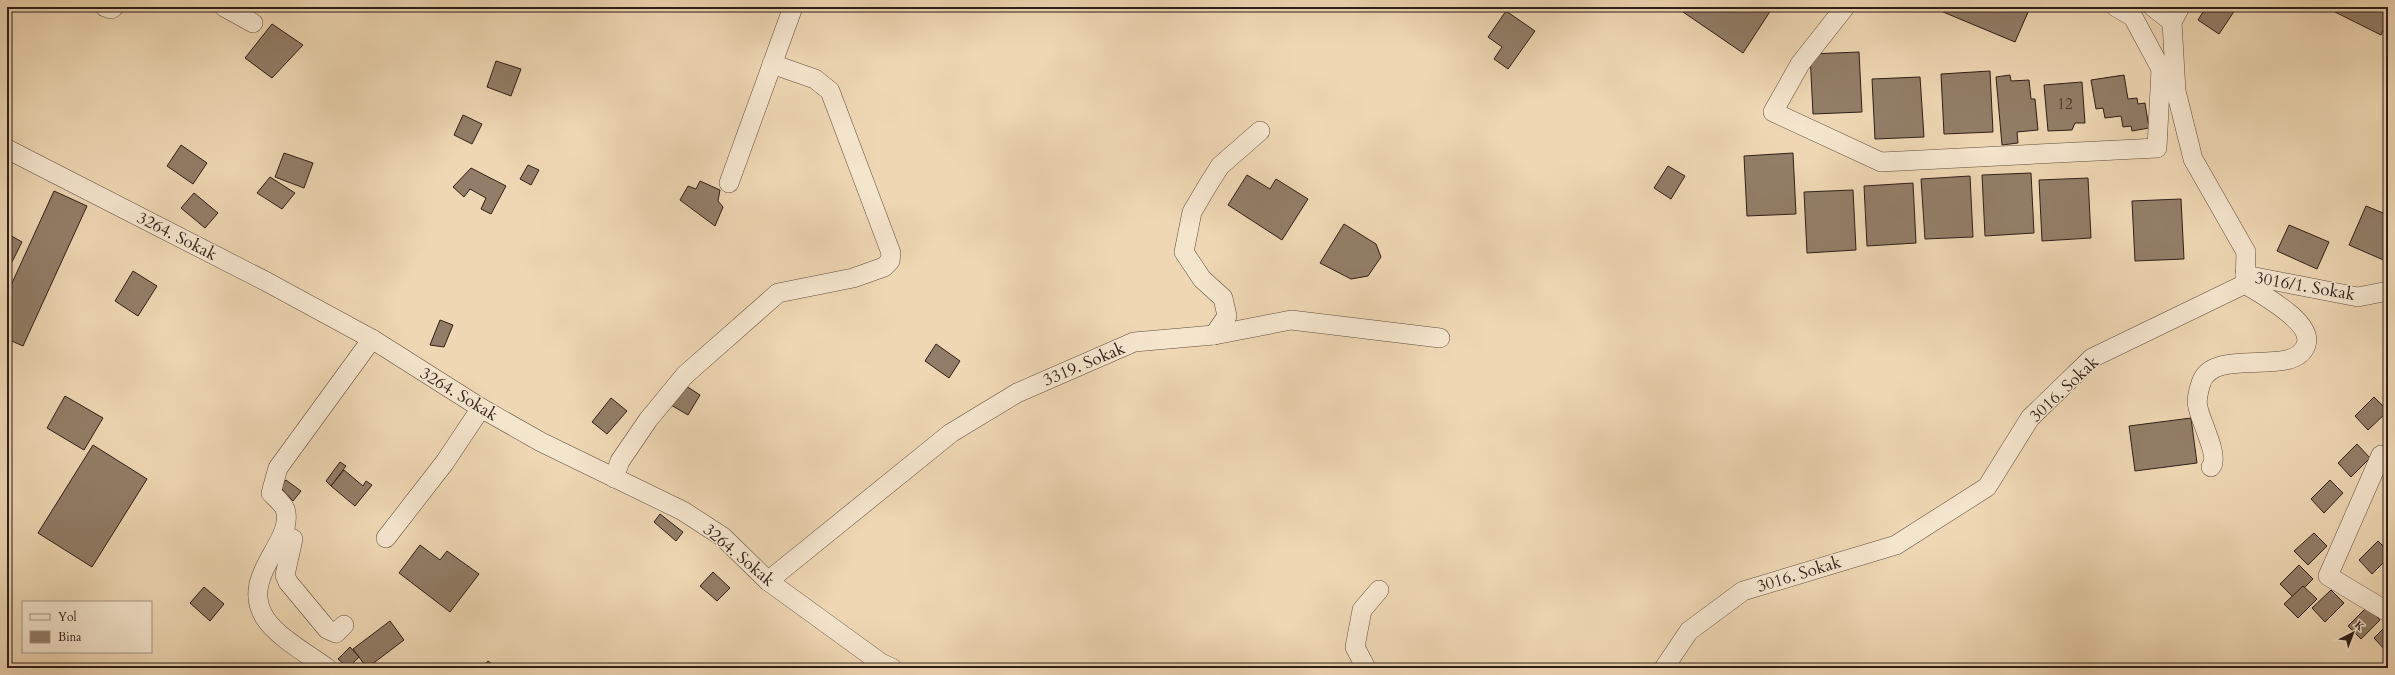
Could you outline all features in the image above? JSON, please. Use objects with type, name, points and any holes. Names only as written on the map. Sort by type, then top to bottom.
[{"type":"street","points":[[105,7],[111,9],[114,7]]},
{"type":"street","points":[[224,7],[253,23]]},
{"type":"street","points":[[729,183],[793,7]]},
{"type":"street","points":[[1845,7],[1800,64],[1772,112],[1881,162],[2156,148],[2161,69],[2133,17],[2116,7]]},
{"type":"street","points":[[2153,7],[2176,14],[2176,91],[2193,159],[2246,252],[2245,280],[2302,325],[2307,332],[2308,338],[2305,346],[2291,359],[2247,362],[2221,366],[2216,367],[2205,376],[2201,382],[2197,406],[2214,458],[2211,467]]},
{"type":"street","points":[[614,478],[620,461],[648,420],[685,376],[778,293],[852,278],[884,268],[890,261],[890,253],[830,91],[815,79],[772,64]]},
{"type":"street","points":[[1214,335],[1227,316],[1223,298],[1202,279],[1184,252],[1192,212],[1220,166],[1260,131]]},
{"type":"street","name":"3264. Sokak","points":[[7,149],[267,282],[372,339],[481,408],[541,442],[683,511],[723,538],[768,581],[881,664],[892,668]]},
{"type":"street","name":"3016/1. Sokak","points":[[2245,280],[2358,297],[2388,290]]},
{"type":"street","name":"3016. Sokak","points":[[1664,668],[1689,631],[1743,591],[1896,545],[1987,487],[2030,418],[2092,358],[2245,280]]},
{"type":"street","name":"3319. Sokak","points":[[768,581],[951,433],[1017,393],[1075,366],[1134,342],[1214,335],[1291,320],[1440,338]]},
{"type":"street","points":[[327,668],[286,638],[266,619],[260,607],[259,588],[262,572],[285,530],[285,509],[271,493],[278,468],[372,339]]},
{"type":"street","points":[[386,538],[445,462],[481,408]]},
{"type":"street","points":[[2388,458],[2381,455],[2328,576],[2388,612]]},
{"type":"street","points":[[283,534],[293,539],[285,575],[288,582],[327,629],[336,633],[344,625]]},
{"type":"street","points":[[1366,668],[1355,647],[1362,610],[1379,590]]},
{"type":"building","points":[[1686,7],[1773,7],[1743,53],[1683,12]]},
{"type":"building","points":[[1937,7],[2021,7],[2029,10],[2015,42],[1936,9]]},
{"type":"building","points":[[2206,7],[2237,7],[2219,34],[2198,20]]},
{"type":"building","points":[[2325,7],[2388,7],[2388,20],[2381,35]]},
{"type":"building","points":[[1506,11],[1535,31],[1508,69],[1494,59],[1502,47],[1488,37]]},
{"type":"building","points":[[272,24],[303,45],[272,78],[245,58]]},
{"type":"building","points":[[1859,52],[1862,112],[1813,114],[1810,54]]},
{"type":"building","points":[[496,61],[521,69],[511,96],[487,87]]},
{"type":"building","points":[[1990,71],[1993,132],[1944,134],[1941,74]]},
{"type":"building","points":[[2010,75],[2011,81],[2029,80],[2031,99],[2035,99],[2038,130],[2017,132],[2018,143],[2002,145],[1996,77]]},
{"type":"building","points":[[2124,75],[2128,99],[2137,98],[2138,104],[2145,103],[2149,128],[2132,131],[2131,126],[2123,127],[2121,116],[2105,118],[2103,108],[2096,109],[2091,80]]},
{"type":"building","points":[[1920,77],[1924,137],[1875,139],[1872,79]]},
{"type":"building","points":[[2082,82],[2085,123],[2075,123],[2072,130],[2048,131],[2044,85]]},
{"type":"building","points":[[463,115],[482,124],[472,144],[454,135]]},
{"type":"building","points":[[181,145],[207,163],[193,184],[167,166]]},
{"type":"building","points":[[284,153],[313,163],[304,188],[275,177]]},
{"type":"building","points":[[1793,153],[1796,214],[1747,216],[1744,156]]},
{"type":"building","points":[[528,165],[539,170],[531,185],[520,179]]},
{"type":"building","points":[[1668,166],[1685,176],[1671,199],[1654,188]]},
{"type":"building","points":[[471,168],[506,186],[491,214],[481,209],[486,198],[470,189],[464,197],[453,187]]},
{"type":"building","points":[[2031,173],[2034,233],[1985,236],[1982,175]]},
{"type":"building","points":[[1247,175],[1270,189],[1276,179],[1308,199],[1282,240],[1228,205]]},
{"type":"building","points":[[1970,176],[1973,237],[1925,239],[1921,179]]},
{"type":"building","points":[[270,177],[295,193],[282,209],[257,193]]},
{"type":"building","points":[[2088,178],[2091,238],[2042,241],[2039,180]]},
{"type":"building","points":[[700,181],[720,190],[718,201],[723,207],[715,226],[680,200],[688,186],[696,189]]},
{"type":"building","points":[[1913,183],[1916,243],[1867,246],[1864,186]]},
{"type":"building","points":[[1853,190],[1856,250],[1807,253],[1804,192]]},
{"type":"building","points":[[54,191],[87,206],[23,346],[7,339],[7,294]]},
{"type":"building","points":[[194,193],[218,213],[205,228],[181,208]]},
{"type":"building","points":[[2181,199],[2184,259],[2135,261],[2132,201]]},
{"type":"building","points":[[2366,206],[2388,215],[2388,262],[2349,245]]},
{"type":"building","points":[[1344,224],[1376,244],[1381,257],[1368,276],[1351,279],[1320,263]]},
{"type":"building","points":[[2289,225],[2329,242],[2317,269],[2277,251]]},
{"type":"building","points":[[8,234],[22,242],[12,262],[7,260]]},
{"type":"building","points":[[133,271],[157,286],[138,316],[115,301]]},
{"type":"building","points":[[440,320],[453,325],[444,347],[430,345]]},
{"type":"building","points":[[936,344],[960,361],[949,378],[925,361]]},
{"type":"building","points":[[683,384],[700,395],[688,415],[671,405]]},
{"type":"building","points":[[65,396],[103,418],[84,450],[47,428]]},
{"type":"building","points":[[2374,397],[2388,411],[2368,430],[2355,416]]},
{"type":"building","points":[[611,398],[627,411],[607,434],[592,422]]},
{"type":"building","points":[[2191,418],[2197,463],[2135,471],[2129,426]]},
{"type":"building","points":[[2357,444],[2370,458],[2351,477],[2338,463]]},
{"type":"building","points":[[93,445],[147,479],[92,567],[38,533]]},
{"type":"building","points":[[340,462],[346,466],[331,486],[326,481]]},
{"type":"building","points":[[344,470],[363,486],[366,481],[372,485],[355,506],[331,486]]},
{"type":"building","points":[[286,480],[301,491],[293,501],[279,486]]},
{"type":"building","points":[[2330,480],[2343,493],[2324,513],[2311,499]]},
{"type":"building","points":[[660,514],[683,532],[676,541],[654,522]]},
{"type":"building","points":[[2314,533],[2327,546],[2308,565],[2294,551]]},
{"type":"building","points":[[2378,541],[2388,551],[2388,558],[2372,574],[2359,560]]},
{"type":"building","points":[[420,545],[440,560],[447,551],[479,574],[450,612],[399,573]]},
{"type":"building","points":[[2299,565],[2313,579],[2294,598],[2280,584]]},
{"type":"building","points":[[713,572],[730,588],[717,601],[700,586]]},
{"type":"building","points":[[2303,586],[2317,599],[2298,618],[2284,604]]},
{"type":"building","points":[[204,587],[224,604],[210,621],[190,603]]},
{"type":"building","points":[[2331,590],[2344,603],[2325,622],[2312,608]]},
{"type":"building","points":[[2367,607],[2380,620],[2361,639],[2348,626]]},
{"type":"building","points":[[390,621],[404,640],[367,668],[353,649]]},
{"type":"building","points":[[2388,624],[2388,651],[2387,652],[2374,638]]},
{"type":"building","points":[[350,647],[359,657],[348,668],[338,659]]},
{"type":"building","points":[[488,661],[497,668],[482,668]]}]
